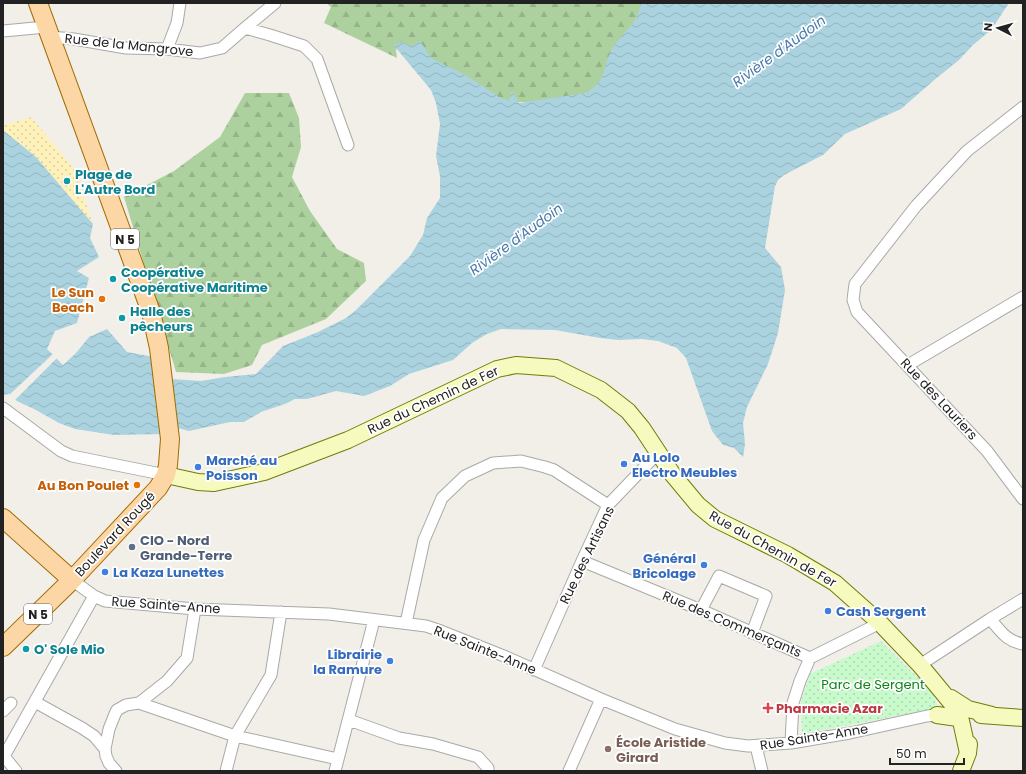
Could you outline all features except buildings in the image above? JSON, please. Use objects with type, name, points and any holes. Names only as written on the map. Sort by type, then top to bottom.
[{"type":"main road","name":"N 5","points":[[38,3],[48,32]]},
{"type":"main road","name":"Boulevard Rougé","points":[[3,646],[72,580],[158,488],[166,475],[170,440],[160,348],[151,312],[48,32]]},
{"type":"main road","name":"Rue du Chemin de Fer","points":[[166,475],[198,482],[214,483],[264,472],[348,440],[497,369],[516,365],[556,368],[601,390],[628,411],[642,428],[686,491],[698,505],[715,519],[788,555],[835,583],[880,623],[964,714]]},
{"type":"main road","name":"Rue Sainte-Anne","points":[[3,518],[72,580]]},
{"type":"main road","points":[[937,715],[964,714],[1023,718]]},
{"type":"main road","points":[[961,771],[968,753],[964,714]]},
{"type":"street","points":[[167,49],[177,23],[180,3]]},
{"type":"street","name":"Rue de la Mangrove","points":[[3,31],[48,32],[74,39],[126,48],[167,49],[200,53],[222,48],[275,3]]},
{"type":"street","points":[[245,28],[304,46],[316,59],[348,145]]},
{"type":"street","name":"Rue des Lauriers","points":[[1023,107],[967,151],[916,206],[855,284],[853,300],[857,312],[987,451],[1023,499]]},
{"type":"street","points":[[908,365],[1023,297]]},
{"type":"street","points":[[4,409],[61,451],[72,456],[166,475]]},
{"type":"street","name":"Rue des Artisans","points":[[534,670],[608,505],[658,453]]},
{"type":"street","points":[[406,623],[424,540],[442,498],[465,476],[492,463],[521,461],[554,470],[608,505]]},
{"type":"street","name":"Rue des Commerçants","points":[[582,561],[701,610],[810,658],[880,623]]},
{"type":"street","points":[[701,610],[719,576],[766,596],[752,632]]},
{"type":"street","name":"Rue Sainte-Anne","points":[[72,580],[94,596],[105,601],[195,609],[329,614],[426,626],[504,656],[600,699],[675,729],[704,738],[748,746],[791,743],[937,715]]},
{"type":"street","points":[[16,771],[3,756],[94,596]]},
{"type":"street","points":[[920,665],[990,618],[1023,598]]},
{"type":"street","points":[[139,703],[167,681],[187,658],[195,609]]},
{"type":"street","points":[[226,771],[235,736],[271,675],[281,612]]},
{"type":"street","points":[[990,618],[1002,634],[1013,642],[1023,644]]},
{"type":"street","points":[[335,771],[374,620]]},
{"type":"street","points":[[791,743],[793,703],[800,681],[810,658]]},
{"type":"street","points":[[569,771],[600,699]]},
{"type":"street","points":[[35,702],[94,736],[105,749]]},
{"type":"street","points":[[3,711],[11,703]]},
{"type":"street","points":[[114,770],[106,756],[105,749],[109,729],[117,710],[126,705],[139,703],[235,736],[338,759]]},
{"type":"street","points":[[349,720],[399,738],[433,744],[478,757],[488,768],[488,771]]},
{"type":"street","points":[[94,736],[104,733],[109,729]]},
{"type":"street","points":[[756,746],[762,771]]},
{"type":"green space","points":[[326,3],[646,3],[601,93],[568,102],[514,102],[485,97],[422,53],[396,49],[397,58],[324,23],[331,7]]},
{"type":"green space","points":[[245,93],[289,93],[299,118],[301,147],[292,177],[310,211],[337,249],[364,263],[366,281],[326,319],[262,345],[252,365],[224,374],[176,372],[124,197],[174,171],[220,137]]},
{"type":"green space","name":"Parc de Sergent","points":[[881,641],[933,693],[938,708],[802,734],[801,702],[810,674]]},
{"type":"sand","name":"Plage de L'Autre Bord","points":[[31,117],[73,167],[93,224],[36,157],[3,130],[3,125]]},
{"type":"water","name":"Rivière d'Audoin","points":[[641,3],[1009,3],[991,30],[973,45],[959,60],[901,109],[845,134],[823,155],[784,175],[778,180],[775,186],[765,248],[781,267],[785,290],[778,333],[768,364],[747,407],[743,423],[745,444],[743,457],[734,448],[723,445],[712,431],[686,358],[677,348],[658,341],[642,339],[618,340],[555,330],[501,329],[487,334],[472,343],[453,360],[409,374],[390,386],[364,396],[336,391],[307,399],[295,399],[261,412],[244,422],[230,422],[189,431],[178,428],[163,434],[114,435],[75,429],[59,423],[17,401],[9,394],[3,395],[3,130],[36,157],[93,224],[90,238],[99,257],[77,271],[89,278],[77,323],[55,331],[47,349],[63,365],[76,353],[89,337],[107,329],[127,352],[154,357],[171,379],[201,381],[256,374],[283,346],[318,332],[346,318],[356,310],[410,256],[423,235],[427,218],[440,198],[440,176],[436,156],[440,124],[436,103],[431,90],[396,48],[396,55],[394,38],[396,46],[401,42],[412,46],[420,41],[431,58],[467,76],[499,97],[509,101],[512,91],[519,103],[586,93],[593,89],[598,84],[604,72],[613,47],[636,18]]},
{"type":"pier","points":[[54,353],[58,357],[14,401],[8,396]]},
{"type":"place","name":"Plage de L'Autre Bord","points":[[67,181]]},
{"type":"place","name":"Coopérative Coopérative Maritime","points":[[113,279]]},
{"type":"place","name":"Le Sun Beach","points":[[102,299]]},
{"type":"place","name":"Halle des pêcheurs","points":[[122,318]]},
{"type":"place","name":"Au Lolo Electro Meubles","points":[[624,464]]},
{"type":"place","name":"Marché au Poisson","points":[[198,467]]},
{"type":"place","name":"Au Bon Poulet","points":[[137,485]]},
{"type":"place","name":"CIO - Nord Grande-Terre","points":[[132,547]]},
{"type":"place","name":"Général Bricolage","points":[[704,565]]},
{"type":"place","name":"La Kaza Lunettes","points":[[105,572]]},
{"type":"place","name":"Cash Sergent","points":[[828,611]]},
{"type":"place","name":"O' Sole Mio","points":[[26,649]]},
{"type":"place","name":"Librairie la Ramure","points":[[390,661]]},
{"type":"place","name":"Pharmacie Azar","points":[[768,708]]},
{"type":"place","name":"École Aristide Girard","points":[[608,749]]}]
